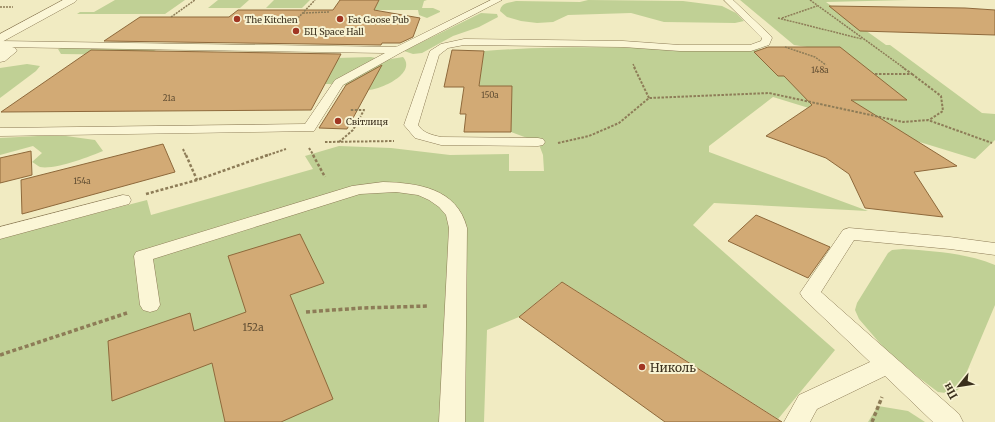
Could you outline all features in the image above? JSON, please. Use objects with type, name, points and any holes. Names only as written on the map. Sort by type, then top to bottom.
[{"type":"street","points":[[0,39],[71,0]]},
{"type":"street","points":[[0,47],[10,51],[0,58]]},
{"type":"lane","points":[[0,132],[309,128],[339,83],[398,50],[498,0]]},
{"type":"lane","points":[[538,142],[441,141],[419,135],[413,130],[411,125],[434,53],[438,49],[454,43],[464,42],[623,44],[680,48],[740,48],[760,46],[766,41],[767,38],[732,4]]},
{"type":"lane","points":[[0,44],[398,50]]},
{"type":"lane","points":[[150,305],[143,256],[351,192],[382,186],[405,187],[425,192],[442,201],[453,213],[458,228],[452,422]]},
{"type":"lane","points":[[0,233],[123,200]]},
{"type":"lane","points":[[950,422],[810,293],[849,234],[950,243],[995,249]]},
{"type":"lane","points":[[797,422],[808,402],[887,365]]},
{"type":"path","points":[[171,17],[195,0]]},
{"type":"path","points":[[298,18],[315,0]]},
{"type":"path","points":[[810,0],[941,96],[943,111],[928,120]]},
{"type":"path","points":[[732,4],[864,39]]},
{"type":"path","points":[[758,28],[781,18],[818,6]]},
{"type":"path","points":[[303,12],[330,12]]},
{"type":"path","points":[[766,41],[815,57],[826,65]]},
{"type":"path","points":[[623,44],[649,98]]},
{"type":"path","points":[[875,74],[912,74]]},
{"type":"path","points":[[538,142],[559,143],[589,136],[619,123],[649,98],[769,93],[903,122],[928,120],[992,143]]},
{"type":"path","points":[[339,142],[353,130],[364,110],[350,110]]},
{"type":"path","points":[[319,142],[441,141]]},
{"type":"path","points":[[306,142],[320,168]]},
{"type":"path","points":[[123,200],[197,180],[291,147]]},
{"type":"path","points":[[0,355],[150,305]]},
{"type":"path","points":[[306,312],[361,308],[456,306]]},
{"type":"green space","points":[[115,0],[185,0],[165,14],[77,14],[80,12],[94,12]]},
{"type":"green space","points":[[218,0],[249,0],[240,8],[208,8]]},
{"type":"green space","points":[[274,0],[310,0],[302,8],[266,8]]},
{"type":"green space","points":[[379,0],[427,0],[424,1],[422,8],[433,8],[440,12],[427,18],[419,15],[418,10],[374,10]]},
{"type":"green space","points":[[588,0],[683,1],[722,6],[736,13],[744,21],[735,23],[664,22],[631,13],[568,15],[553,22],[537,23],[507,17],[500,11],[503,5],[516,1],[580,2]]},
{"type":"green space","points":[[740,0],[909,0],[826,2],[886,45],[890,45],[982,113],[995,114],[995,140],[975,159],[773,97],[709,146],[709,152],[868,211],[714,203],[693,225],[835,350],[778,419],[564,283],[560,283],[519,317],[487,330],[484,422],[0,422],[0,238],[147,200],[151,215],[313,169],[305,156],[339,146],[391,148],[450,155],[509,154],[509,171],[544,171],[543,155],[538,142],[511,132],[512,86],[479,86],[484,51],[586,47],[756,49],[775,51],[834,64],[807,47],[794,45]]},
{"type":"green space","points":[[481,13],[497,14],[498,17],[479,27],[453,36],[422,53],[413,54],[404,51]]},
{"type":"green space","points":[[67,46],[156,48],[156,50],[144,55],[61,54],[58,49]]},
{"type":"green space","points":[[371,57],[385,60],[403,57],[406,63],[405,70],[394,81],[370,90],[361,90],[345,85],[323,84],[336,58]]},
{"type":"green space","points":[[27,64],[40,66],[36,71],[0,98],[0,68]]},
{"type":"green space","points":[[66,136],[95,140],[103,151],[54,167],[40,167],[32,162],[42,153],[33,146],[0,155],[0,138]]},
{"type":"green space","points":[[903,249],[961,255],[995,265],[995,305],[960,388],[953,394],[938,392],[884,348],[859,319],[855,310],[857,303],[888,253],[892,250]]},
{"type":"green space","points":[[878,406],[908,411],[925,422],[868,422]]},
{"type":"building","points":[[340,0],[379,0],[374,10],[420,18],[413,37],[400,43],[382,43],[381,45],[104,41],[140,17],[229,17],[238,10],[333,10]]},
{"type":"building","points":[[829,6],[965,8],[995,10],[995,35],[860,31]]},
{"type":"building","points":[[768,47],[840,47],[907,100],[851,100],[957,166],[914,172],[943,217],[865,208],[849,174],[826,158],[766,136],[812,105],[784,76],[778,76],[754,52]]},
{"type":"building","points":[[91,50],[341,54],[311,110],[1,112]]},
{"type":"building","points":[[452,50],[484,51],[479,86],[512,86],[511,132],[464,132],[466,114],[460,114],[464,87],[444,87]]},
{"type":"building","points":[[382,65],[347,129],[319,128],[346,85]]},
{"type":"building","points":[[163,144],[175,172],[22,214],[21,180]]},
{"type":"building","points":[[31,151],[32,175],[0,183],[0,158]]},
{"type":"building","points":[[756,215],[830,247],[808,278],[728,241]]},
{"type":"building","points":[[300,234],[324,283],[290,295],[333,399],[281,422],[225,422],[212,363],[112,401],[108,341],[190,313],[194,331],[246,312],[228,256]]},
{"type":"building","name":"Николь","points":[[562,282],[782,422],[665,422],[519,317]]},
{"type":"place","name":"The Kitchen","points":[[237,19]]},
{"type":"place","name":"Fat Goose Pub","points":[[340,19]]},
{"type":"place","name":"БЦ Space Hall","points":[[296,31]]},
{"type":"place","name":"Світлиця","points":[[338,121]]},
{"type":"place","name":"Николь","points":[[642,367]]}]
